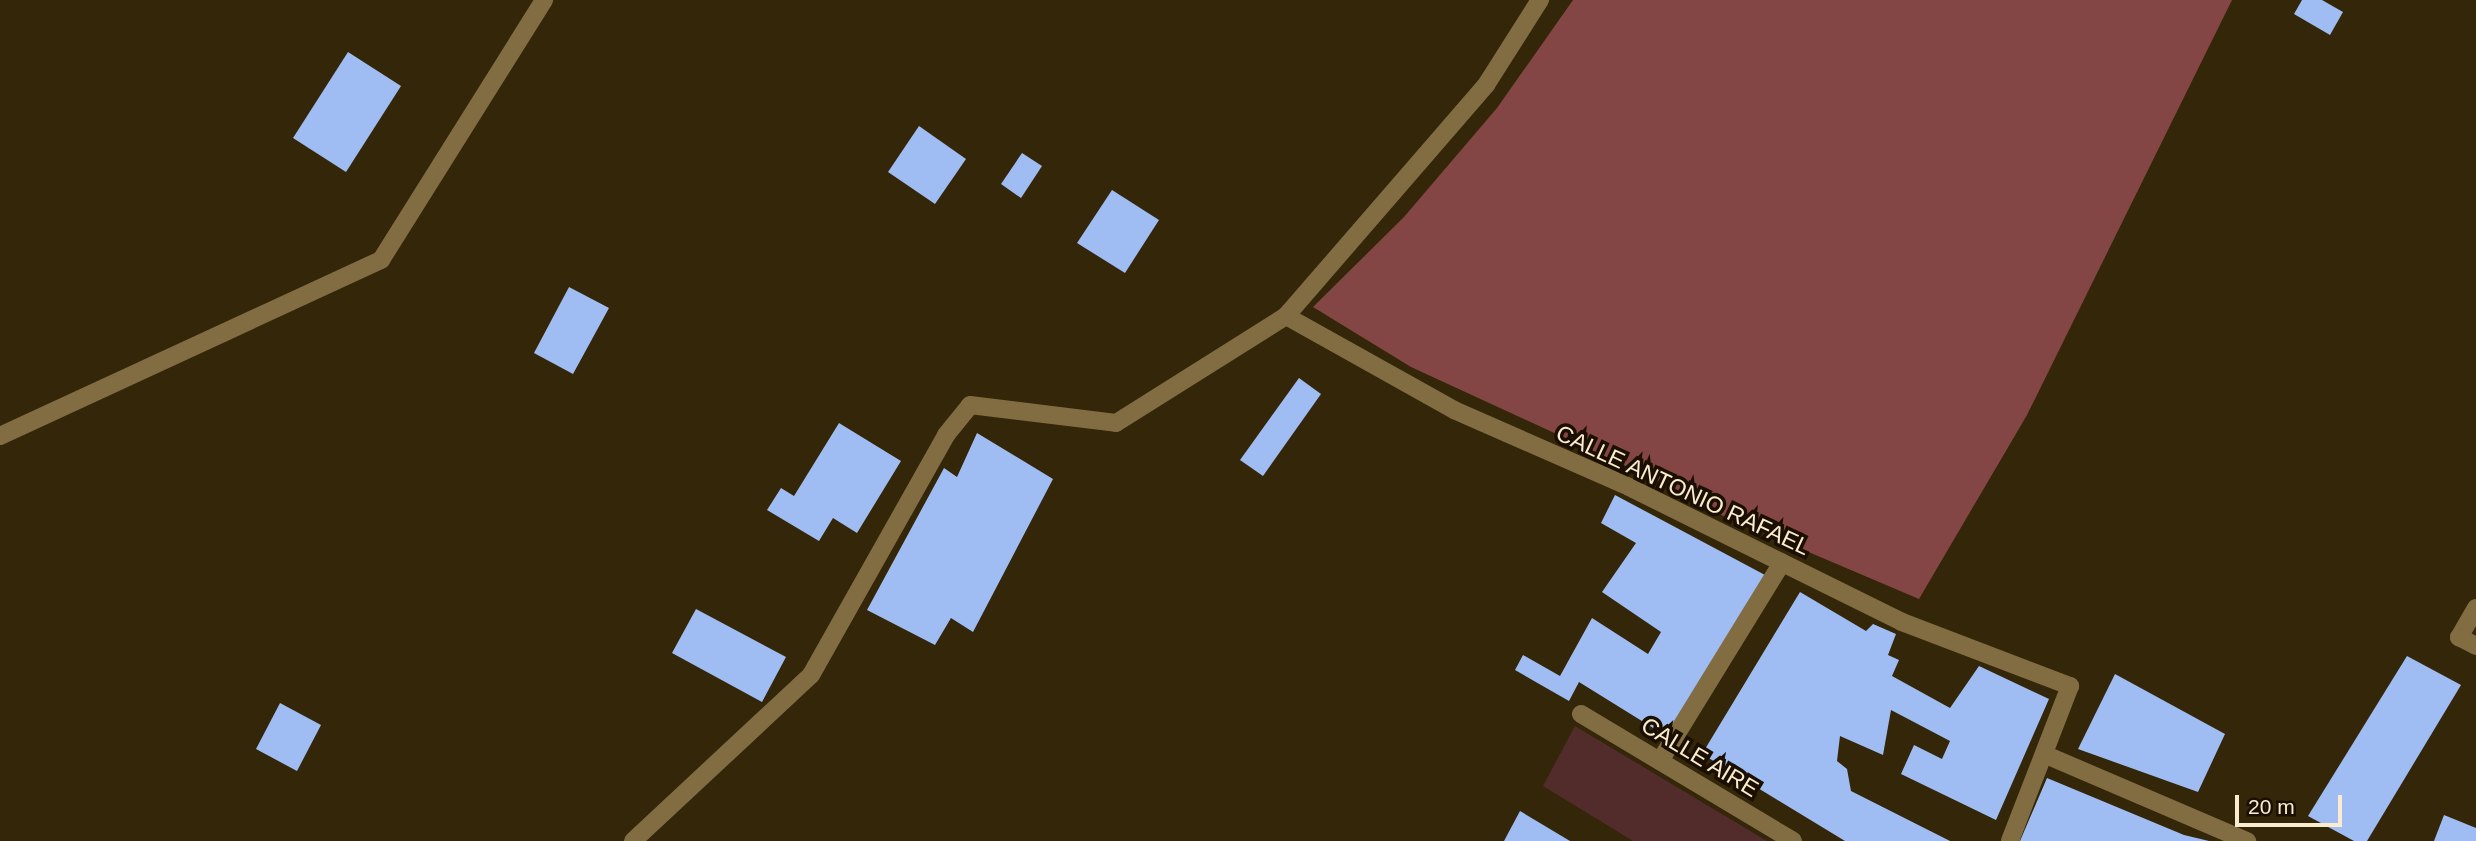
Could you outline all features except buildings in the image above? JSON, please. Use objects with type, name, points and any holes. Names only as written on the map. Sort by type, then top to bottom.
[{"type":"street","points":[[0,436],[381,260],[544,0]]},
{"type":"street","points":[[633,841],[811,675],[946,435],[971,405],[1116,423],[1286,316],[1486,85],[1540,0]]},
{"type":"street","name":"CALLE ANTONIO RAFAEL","points":[[1286,316],[1454,410],[1902,622],[2070,686],[2046,755]]},
{"type":"street","points":[[1660,761],[1782,563]]},
{"type":"street","points":[[2476,608],[2459,637],[2476,646]]},
{"type":"street","name":"CALLE AIRE","points":[[1581,715],[1793,841]]},
{"type":"street","points":[[2010,841],[2046,755],[2247,841]]},
{"type":"shaded area","points":[[1573,0],[2232,0],[2027,415],[1919,599],[1719,514],[1693,497],[1411,367],[1313,307],[1404,217],[1497,108]]},
{"type":"shaded area","points":[[1575,726],[1767,841],[1633,841],[1543,786]]}]
